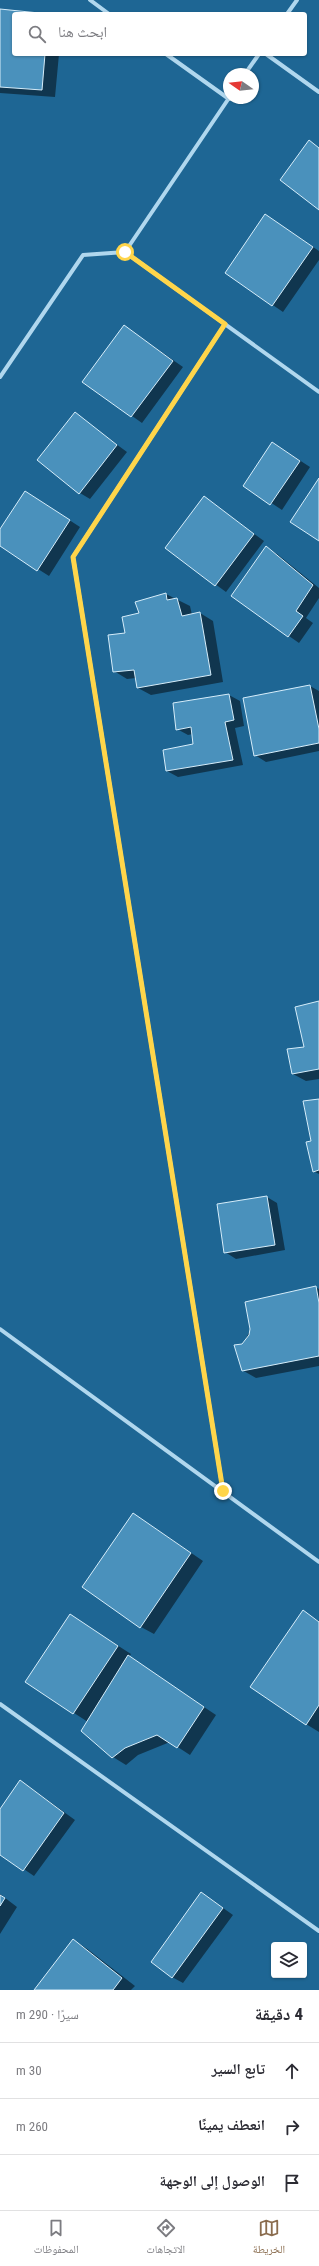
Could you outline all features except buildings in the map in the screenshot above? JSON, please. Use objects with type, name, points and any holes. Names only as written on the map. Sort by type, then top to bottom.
[{"type":"street","points":[[90,0],[106,12]]},
{"type":"street","points":[[288,12],[297,0]]},
{"type":"street","points":[[169,56],[223,94]]},
{"type":"street","points":[[250,68],[258,56]]},
{"type":"street","points":[[269,56],[319,92]]},
{"type":"street","points":[[125,252],[225,104]]},
{"type":"street","points":[[0,377],[83,256],[125,252],[319,392]]},
{"type":"street","points":[[223,1491],[73,557],[225,324]]},
{"type":"street","points":[[0,1329],[319,1562]]},
{"type":"street","points":[[0,1704],[319,1931]]},
{"type":"route","points":[[125,252],[225,324],[73,557],[223,1491]]}]
